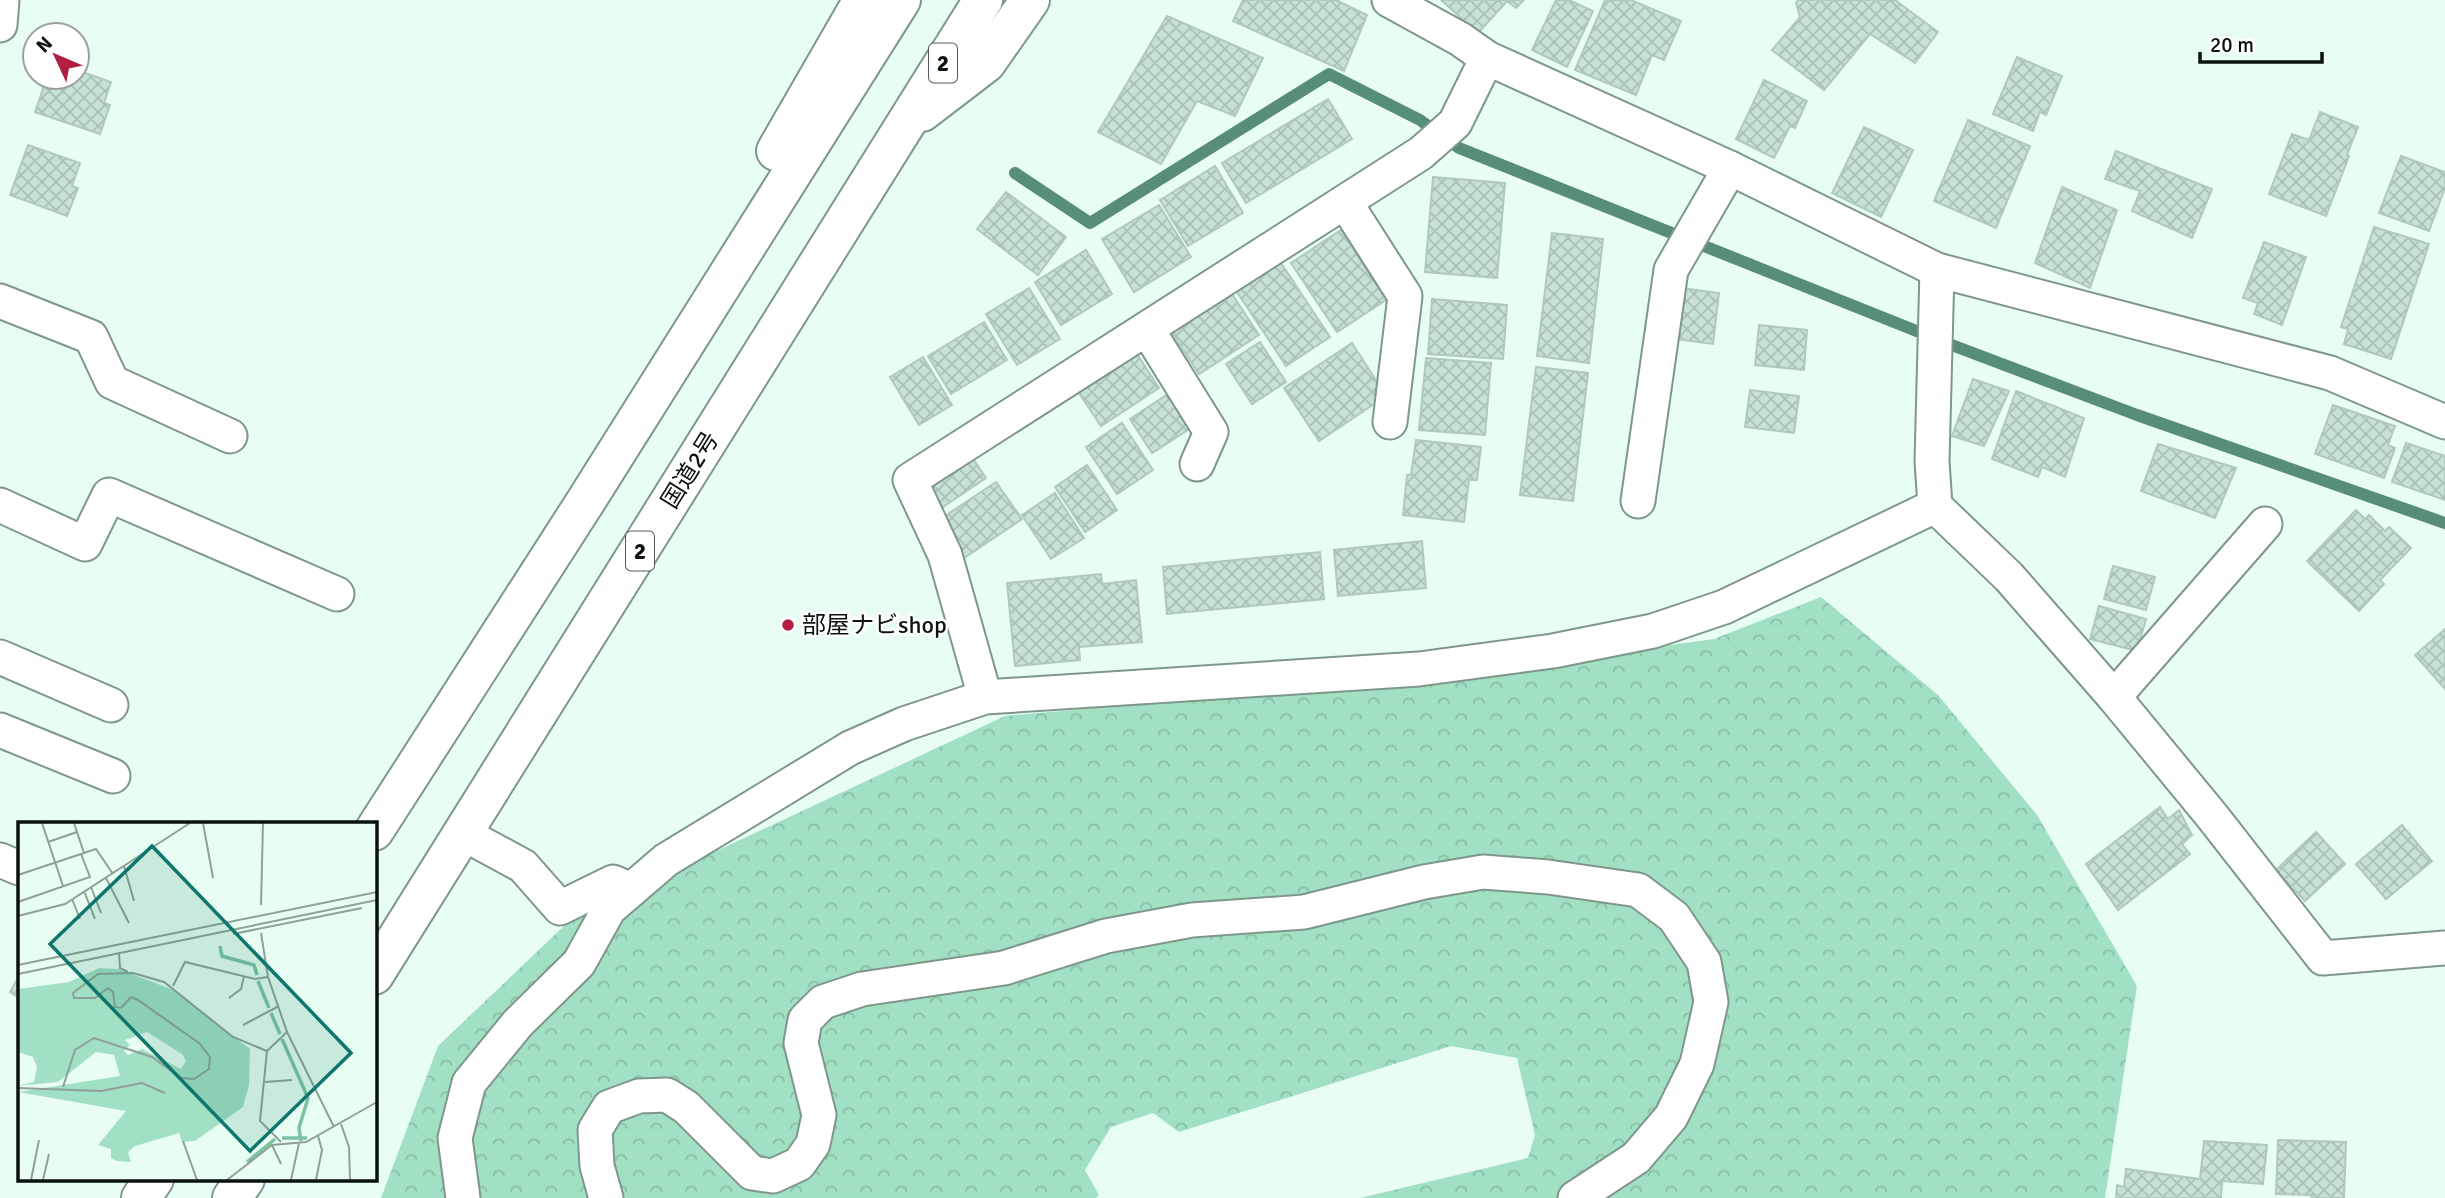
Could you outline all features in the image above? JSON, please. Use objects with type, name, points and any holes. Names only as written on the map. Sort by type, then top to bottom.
[{"type":"highway","points":[[584,503],[758,184],[863,0]]},
{"type":"highway","points":[[376,828],[901,0]]},
{"type":"highway","name":"国道2号","points":[[376,972],[983,0]]},
{"type":"highway","points":[[904,126],[986,63],[1030,0]]},
{"type":"highway","points":[[141,1198],[152,1180]]},
{"type":"highway","points":[[232,1198],[244,1180]]},
{"type":"street","points":[[0,25],[2,0]]},
{"type":"street","points":[[1389,0],[1460,38],[1487,58],[1730,168],[1937,270],[2330,373],[2445,422]]},
{"type":"street","points":[[985,698],[945,555],[910,480],[1421,153],[1455,123],[1487,58]]},
{"type":"street","points":[[1638,501],[1671,270],[1730,168]]},
{"type":"street","points":[[1345,202],[1405,296],[1390,422]]},
{"type":"street","points":[[1937,270],[1932,461],[1935,506],[2009,577],[2114,697],[2212,816],[2323,958],[2445,948]]},
{"type":"street","points":[[0,301],[91,337],[112,382],[230,436]]},
{"type":"street","points":[[1147,329],[1211,432],[1197,464]]},
{"type":"street","points":[[0,505],[85,544],[109,495],[337,594]]},
{"type":"street","points":[[463,1198],[455,1138],[469,1083],[518,1023],[579,963],[609,909],[666,860],[850,748],[904,724],[985,698],[1419,669],[1553,651],[1653,631],[1724,607],[1935,506]]},
{"type":"street","points":[[2114,697],[2265,524]]},
{"type":"street","points":[[0,657],[111,705]]},
{"type":"street","points":[[0,730],[113,776]]},
{"type":"street","points":[[464,834],[523,866],[560,908],[613,882],[631,890]]},
{"type":"street","points":[[0,860],[18,868]]},
{"type":"street","points":[[606,1198],[597,1166],[595,1130],[609,1107],[639,1096],[667,1095],[686,1107],[752,1172],[773,1176],[799,1164],[813,1144],[819,1115],[801,1043],[805,1020],[823,1002],[862,989],[1004,968],[1107,936],[1192,920],[1304,912],[1424,882],[1483,873],[1548,877],[1638,890],[1674,918],[1704,962],[1712,1002],[1697,1064],[1671,1117],[1636,1158],[1575,1198]]},
{"type":"green space","points":[[1821,597],[1938,695],[2037,815],[2137,986],[2105,1198],[1360,1198],[1528,1158],[1535,1135],[1517,1058],[1451,1046],[1179,1132],[1153,1113],[1111,1127],[1085,1170],[1099,1195],[1096,1198],[381,1198],[438,1046],[564,926],[691,863],[1005,716],[1402,681],[1714,639]]},
{"type":"building","points":[[1243,0],[1336,0],[1367,15],[1344,71],[1233,21]]},
{"type":"building","points":[[1441,0],[1524,0],[1516,8],[1507,1],[1478,33]]},
{"type":"building","points":[[1556,0],[1569,0],[1593,11],[1567,67],[1532,50]]},
{"type":"building","points":[[1605,0],[1631,0],[1681,21],[1664,60],[1652,55],[1636,95],[1575,70]]},
{"type":"building","points":[[1798,0],[1895,0],[1938,32],[1915,63],[1870,34],[1824,90],[1772,50],[1800,17],[1796,3]]},
{"type":"building","points":[[1167,16],[1263,58],[1235,116],[1197,101],[1161,164],[1098,132]]},
{"type":"building","points":[[2017,57],[2062,76],[2046,115],[2040,112],[2033,131],[1993,114]]},
{"type":"building","points":[[91,75],[111,82],[104,103],[110,105],[100,134],[35,112],[42,91],[91,91]]},
{"type":"building","points":[[1764,80],[1807,101],[1795,128],[1790,126],[1774,158],[1736,139]]},
{"type":"building","points":[[1328,99],[1352,139],[1246,203],[1222,163]]},
{"type":"building","points":[[2320,112],[2358,127],[2326,216],[2269,194],[2292,134],[2309,140]]},
{"type":"building","points":[[1968,120],[2030,146],[1996,228],[1934,201]]},
{"type":"building","points":[[1864,127],[1913,150],[1881,217],[1832,193]]},
{"type":"building","points":[[28,145],[80,163],[72,186],[78,188],[67,216],[10,195]]},
{"type":"building","points":[[2116,151],[2212,189],[2192,238],[2132,211],[2140,191],[2105,179]]},
{"type":"building","points":[[2401,156],[2445,172],[2445,188],[2429,231],[2379,213]]},
{"type":"building","points":[[1215,166],[1243,213],[1188,246],[1160,200]]},
{"type":"building","points":[[1433,177],[1505,183],[1497,278],[1425,272]]},
{"type":"building","points":[[2062,187],[2117,210],[2090,288],[2035,263]]},
{"type":"building","points":[[1006,192],[1066,237],[1038,275],[977,229]]},
{"type":"building","points":[[1159,205],[1191,257],[1134,292],[1102,239]]},
{"type":"building","points":[[2374,227],[2429,244],[2391,359],[2344,344],[2348,329],[2341,327]]},
{"type":"building","points":[[1341,230],[1386,300],[1337,332],[1291,263]]},
{"type":"building","points":[[1552,233],[1603,239],[1589,363],[1537,356]]},
{"type":"building","points":[[2264,242],[2306,257],[2282,325],[2254,314],[2258,303],[2243,298]]},
{"type":"building","points":[[1086,250],[1112,294],[1061,325],[1035,282]]},
{"type":"building","points":[[1277,257],[1330,337],[1286,366],[1233,286]]},
{"type":"building","points":[[1029,288],[1060,339],[1017,365],[986,314]]},
{"type":"building","points":[[1682,288],[1719,293],[1713,344],[1675,339]]},
{"type":"building","points":[[1232,294],[1259,335],[1199,374],[1172,333]]},
{"type":"building","points":[[1432,299],[1507,305],[1503,359],[1428,354]]},
{"type":"building","points":[[984,322],[1007,360],[951,394],[928,356]]},
{"type":"building","points":[[1759,325],[1807,330],[1804,370],[1755,365]]},
{"type":"building","points":[[1260,342],[1286,382],[1252,404],[1226,364]]},
{"type":"building","points":[[1352,343],[1386,396],[1319,441],[1284,388]]},
{"type":"building","points":[[1135,351],[1159,388],[1101,426],[1077,390]]},
{"type":"building","points":[[923,357],[952,405],[919,425],[890,377]]},
{"type":"building","points":[[1426,358],[1491,363],[1485,435],[1419,430]]},
{"type":"building","points":[[1536,367],[1588,373],[1573,501],[1520,495]]},
{"type":"building","points":[[1973,379],[2009,391],[1984,446],[1952,436]]},
{"type":"building","points":[[1750,390],[1799,396],[1794,433],[1745,427]]},
{"type":"building","points":[[2016,391],[2084,418],[2065,477],[2042,467],[2038,477],[1992,459]]},
{"type":"building","points":[[1171,392],[1194,426],[1152,453],[1130,419]]},
{"type":"building","points":[[2333,405],[2395,426],[2388,445],[2395,448],[2384,478],[2315,454]]},
{"type":"building","points":[[1122,423],[1153,470],[1117,494],[1086,447]]},
{"type":"building","points":[[1416,440],[1481,447],[1477,480],[1469,480],[1464,522],[1403,515],[1407,475],[1411,475]]},
{"type":"building","points":[[2406,443],[2445,456],[2445,500],[2392,482]]},
{"type":"building","points":[[2158,444],[2236,468],[2215,518],[2141,491]]},
{"type":"building","points":[[972,457],[986,478],[940,509],[926,488]]},
{"type":"building","points":[[1087,465],[1117,510],[1085,532],[1055,487]]},
{"type":"building","points":[[996,482],[1022,519],[964,558],[939,520]]},
{"type":"building","points":[[1055,493],[1084,538],[1051,559],[1022,515]]},
{"type":"building","points":[[2356,510],[2365,519],[2369,515],[2385,531],[2389,527],[2411,548],[2380,580],[2384,584],[2359,611],[2307,561]]},
{"type":"building","points":[[1422,541],[1426,588],[1338,596],[1334,550]]},
{"type":"building","points":[[1320,552],[1324,599],[1167,614],[1163,567]]},
{"type":"building","points":[[2113,566],[2155,577],[2146,610],[2104,599]]},
{"type":"building","points":[[1101,574],[1102,584],[1136,580],[1142,642],[1079,647],[1080,660],[1015,666],[1007,583]]},
{"type":"building","points":[[2099,606],[2146,619],[2137,651],[2090,639]]},
{"type":"building","points":[[2445,629],[2445,689],[2415,655]]},
{"type":"building","points":[[2160,807],[2168,819],[2179,810],[2192,835],[2182,844],[2190,854],[2118,910],[2086,864]]},
{"type":"building","points":[[2402,825],[2432,861],[2386,899],[2356,864]]},
{"type":"building","points":[[2316,832],[2345,864],[2305,901],[2276,870]]},
{"type":"building","points":[[18,978],[18,997],[10,992]]},
{"type":"building","points":[[2278,1140],[2346,1142],[2344,1198],[2276,1194]]},
{"type":"building","points":[[2204,1141],[2267,1145],[2263,1184],[2222,1181],[2221,1198],[2116,1198],[2117,1185],[2124,1187],[2126,1169],[2200,1179]]},
{"type":"waterway","points":[[1015,173],[1090,223],[1329,74],[1420,120],[1459,148],[1949,344],[2137,415],[2445,523]]},
{"type":"place","name":"部屋ナビshop","points":[[788,625]]}]
